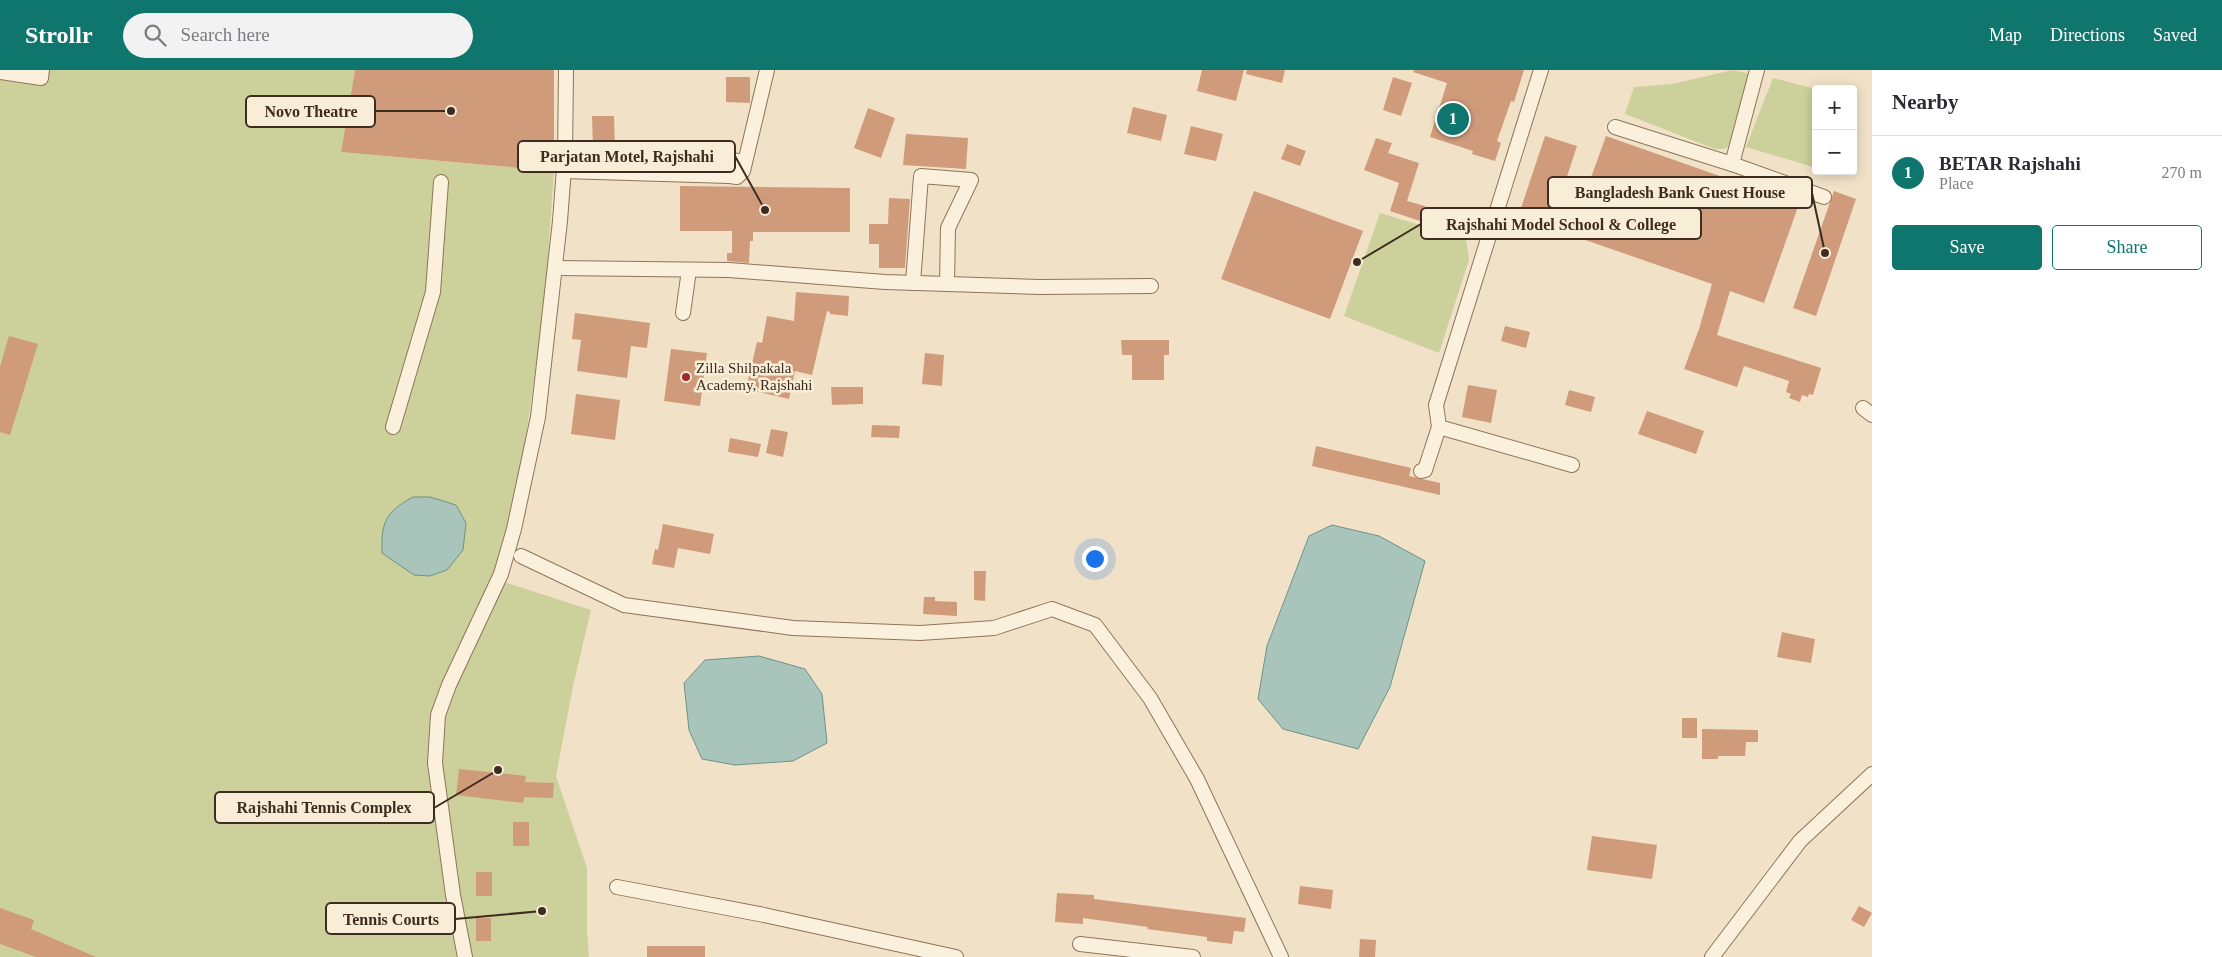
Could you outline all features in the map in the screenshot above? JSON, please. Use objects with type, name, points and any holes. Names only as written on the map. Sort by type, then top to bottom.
[{"type":"street","points":[[0,72],[41,78],[42,70]]},
{"type":"street","points":[[465,957],[453,895],[435,764],[438,716],[449,684],[501,574],[514,529],[538,417],[555,268],[565,155],[566,70]]},
{"type":"street","points":[[563,171],[737,177],[743,171],[767,70]]},
{"type":"street","points":[[1421,471],[1425,470],[1439,426],[1436,405],[1540,70]]},
{"type":"street","points":[[1732,164],[1757,70]]},
{"type":"street","points":[[1615,127],[1732,164],[1824,197]]},
{"type":"street","points":[[565,155],[730,160],[738,161],[743,167],[743,171]]},
{"type":"street","points":[[730,160],[725,166],[725,170],[730,176]]},
{"type":"street","points":[[913,282],[920,176],[970,180],[948,228],[947,284]]},
{"type":"street","points":[[393,427],[433,292],[441,182]]},
{"type":"street","points":[[555,268],[689,270],[947,284],[1040,287],[1151,286]]},
{"type":"street","points":[[683,313],[689,270]]},
{"type":"street","points":[[1439,426],[1572,465]]},
{"type":"street","points":[[521,556],[624,605],[793,628],[920,633],[994,628],[1052,609],[1095,625],[1150,698],[1197,779],[1280,957]]},
{"type":"street","points":[[1712,957],[1800,841],[1872,774]]},
{"type":"street","points":[[617,887],[764,915],[956,957]]},
{"type":"street","points":[[1080,944],[1193,957]]},
{"type":"green space","points":[[0,70],[355,70],[341,152],[554,171],[545,299],[520,480],[507,544],[433,714],[461,957],[0,957]]},
{"type":"green space","points":[[1733,70],[1758,76],[1733,143],[1725,149],[1715,149],[1625,114],[1634,87],[1672,84]]},
{"type":"green space","points":[[1773,78],[1812,88],[1812,167],[1746,147]]},
{"type":"green space","points":[[1380,213],[1466,239],[1469,260],[1439,353],[1344,316]]},
{"type":"green space","points":[[501,581],[591,610],[573,686],[556,776],[587,868],[589,957],[468,957],[438,764],[440,717]]},
{"type":"water","points":[[413,497],[430,497],[456,505],[466,523],[463,550],[447,570],[430,576],[414,575],[382,553],[382,534],[387,519],[396,508]]},
{"type":"water","points":[[1332,525],[1379,536],[1425,561],[1390,687],[1358,749],[1283,729],[1258,699],[1267,646],[1309,536]]},
{"type":"water","points":[[759,656],[805,669],[822,694],[827,743],[793,761],[735,765],[702,759],[689,730],[684,683],[705,660]]},
{"type":"building","points":[[355,70],[554,70],[554,171],[341,152]]},
{"type":"building","points":[[1202,70],[1244,70],[1236,101],[1197,91]]},
{"type":"building","points":[[1247,70],[1285,70],[1282,83],[1246,74]]},
{"type":"building","points":[[1414,70],[1524,70],[1514,102],[1511,101],[1497,141],[1501,143],[1495,161],[1472,154],[1473,151],[1430,137],[1447,83],[1413,72]]},
{"type":"building","points":[[726,77],[750,77],[750,103],[726,102]]},
{"type":"building","points":[[1393,77],[1412,83],[1401,116],[1383,110]]},
{"type":"building","points":[[1133,107],[1167,115],[1161,141],[1127,133]]},
{"type":"building","points":[[868,108],[895,118],[881,158],[854,148]]},
{"type":"building","points":[[592,116],[614,116],[615,148],[593,147]]},
{"type":"building","points":[[1191,126],[1223,134],[1216,161],[1184,154]]},
{"type":"building","points":[[906,134],[968,138],[966,169],[903,165]]},
{"type":"building","points":[[1545,136],[1577,146],[1560,198],[1581,205],[1606,136],[1799,204],[1764,303],[1730,291],[1717,335],[1821,368],[1813,395],[1809,394],[1808,397],[1802,395],[1800,402],[1789,398],[1791,394],[1786,392],[1789,381],[1744,366],[1737,387],[1684,369],[1699,329],[1712,284],[1571,235],[1572,232],[1519,214]]},
{"type":"building","points":[[1376,138],[1392,143],[1388,153],[1419,163],[1407,201],[1425,206],[1420,221],[1390,211],[1399,183],[1364,170]]},
{"type":"building","points":[[1287,144],[1306,151],[1300,166],[1281,159]]},
{"type":"building","points":[[680,186],[850,188],[850,232],[753,232],[753,241],[750,241],[749,263],[727,261],[727,253],[732,253],[732,231],[680,231]]},
{"type":"building","points":[[1254,191],[1363,231],[1330,319],[1221,279]]},
{"type":"building","points":[[1834,191],[1856,199],[1816,316],[1793,308]]},
{"type":"building","points":[[889,198],[910,199],[905,268],[879,268],[879,244],[869,244],[869,224],[888,224]]},
{"type":"building","points":[[796,292],[849,296],[848,316],[830,314],[827,311],[812,375],[795,371],[789,399],[746,389],[757,342],[762,343],[767,316],[794,321]]},
{"type":"building","points":[[575,313],[650,323],[647,348],[631,346],[627,378],[577,371],[581,340],[572,339]]},
{"type":"building","points":[[1505,326],[1530,332],[1526,348],[1501,341]]},
{"type":"building","points":[[9,336],[38,344],[10,435],[0,432],[0,367]]},
{"type":"building","points":[[1121,340],[1169,340],[1169,355],[1164,355],[1164,380],[1132,380],[1132,355],[1122,355]]},
{"type":"building","name":"Zilla Shilpakala Academy, Rajshahi","points":[[671,349],[707,353],[700,406],[664,401]]},
{"type":"building","points":[[925,353],[944,355],[942,386],[922,384]]},
{"type":"building","points":[[1468,385],[1497,390],[1491,423],[1462,417]]},
{"type":"building","points":[[831,387],[863,387],[863,404],[832,405]]},
{"type":"building","points":[[1569,390],[1595,397],[1591,412],[1565,405]]},
{"type":"building","points":[[576,394],[620,400],[615,440],[571,434]]},
{"type":"building","points":[[1647,411],[1704,431],[1696,454],[1638,434]]},
{"type":"building","points":[[872,425],[900,426],[899,438],[871,437]]},
{"type":"building","points":[[771,429],[788,432],[783,457],[766,453]]},
{"type":"building","points":[[730,438],[761,444],[758,457],[728,452]]},
{"type":"building","points":[[1316,446],[1411,468],[1409,476],[1440,483],[1440,495],[1312,466]]},
{"type":"building","points":[[663,524],[714,534],[710,554],[678,548],[674,568],[652,564],[655,549],[658,550]]},
{"type":"building","points":[[974,571],[986,571],[985,601],[974,600]]},
{"type":"building","points":[[924,597],[935,597],[935,601],[957,602],[957,616],[923,614]]},
{"type":"building","points":[[1782,632],[1815,639],[1811,663],[1777,657]]},
{"type":"building","points":[[1682,718],[1697,718],[1697,738],[1682,738]]},
{"type":"building","points":[[1702,729],[1758,730],[1758,742],[1746,742],[1745,756],[1718,756],[1718,759],[1702,759]]},
{"type":"building","points":[[459,769],[526,776],[525,782],[554,783],[553,798],[524,797],[523,803],[456,795]]},
{"type":"building","points":[[513,822],[529,822],[529,846],[513,846]]},
{"type":"building","points":[[1592,836],[1657,845],[1652,879],[1587,870]]},
{"type":"building","points":[[476,872],[492,872],[492,896],[476,896]]},
{"type":"building","points":[[1300,886],[1333,890],[1331,909],[1298,904]]},
{"type":"building","points":[[1057,893],[1094,895],[1094,899],[1246,918],[1244,932],[1234,931],[1232,944],[1207,941],[1207,937],[1083,918],[1083,924],[1055,922]]},
{"type":"building","points":[[1859,906],[1872,913],[1864,927],[1851,920]]},
{"type":"building","points":[[0,908],[34,920],[31,929],[96,957],[36,957],[0,944]]},
{"type":"building","points":[[476,918],[491,918],[491,941],[476,941]]},
{"type":"building","points":[[1360,939],[1376,940],[1375,957],[1359,957]]},
{"type":"building","points":[[647,946],[705,946],[705,957],[647,957]]},
{"type":"place","name":"Novo Theatre","points":[[451,111]]},
{"type":"place","name":"BETAR Rajshahi","points":[[1453,119]]},
{"type":"place","name":"Parjatan Motel, Rajshahi","points":[[765,210]]},
{"type":"place","name":"Bangladesh Bank Guest House","points":[[1825,253]]},
{"type":"place","name":"Rajshahi Model School & College","points":[[1357,262]]},
{"type":"place","name":"Zilla Shilpakala Academy, Rajshahi","points":[[686,377]]},
{"type":"place","name":"Rajshahi Tennis Complex","points":[[498,770]]},
{"type":"place","name":"Tennis Courts","points":[[542,911]]}]
